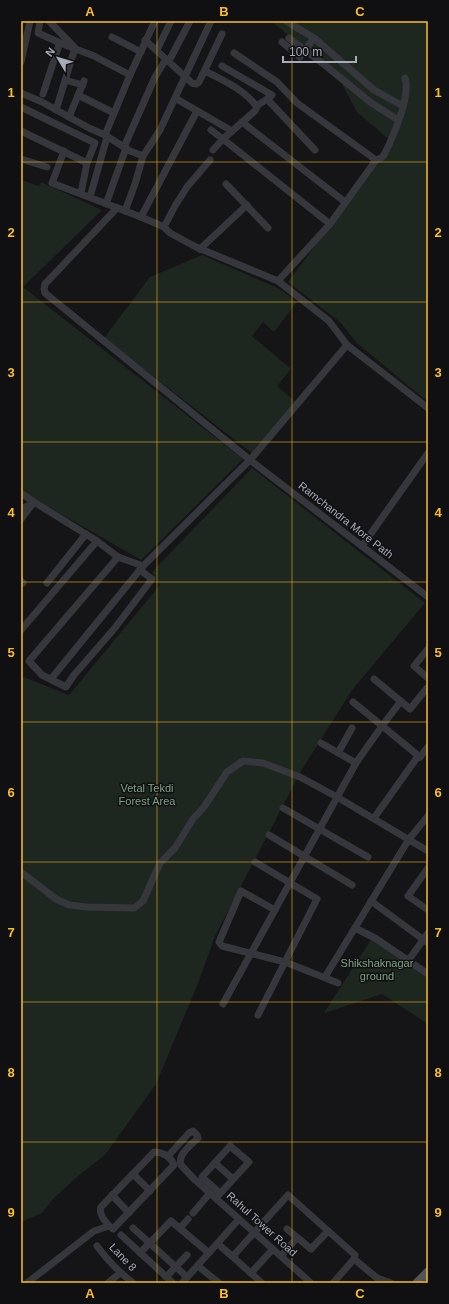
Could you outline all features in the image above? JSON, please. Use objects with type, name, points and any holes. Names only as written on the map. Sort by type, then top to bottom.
[{"type":"main road","points":[[417,1283],[428,1272]]},
{"type":"street","points":[[21,62],[30,21]]},
{"type":"street","points":[[40,21],[38,33],[94,56],[130,75]]},
{"type":"street","points":[[49,21],[75,48]]},
{"type":"street","points":[[90,197],[106,136],[114,113],[130,75],[156,21]]},
{"type":"street","points":[[157,50],[171,21]]},
{"type":"street","points":[[106,204],[125,148],[155,77],[190,21]]},
{"type":"street","points":[[125,211],[143,156],[160,130],[211,21]]},
{"type":"street","points":[[286,21],[314,38],[374,90],[403,106]]},
{"type":"street","points":[[146,40],[192,83],[196,84],[199,82],[205,71],[222,34]]},
{"type":"street","points":[[112,37],[141,52]]},
{"type":"street","points":[[289,38],[370,102],[398,120]]},
{"type":"street","points":[[282,42],[300,57],[314,38]]},
{"type":"street","points":[[43,94],[58,44],[60,43]]},
{"type":"street","points":[[56,110],[75,48]]},
{"type":"street","points":[[234,54],[277,82],[297,103],[376,160]]},
{"type":"street","points":[[214,150],[223,138],[255,111],[257,108],[256,106],[272,95],[222,66]]},
{"type":"street","points":[[205,71],[228,83],[256,106]]},
{"type":"street","points":[[278,281],[330,224],[376,160],[381,158],[384,154],[403,106],[407,83],[405,78]]},
{"type":"street","points":[[65,80],[84,83],[70,117]]},
{"type":"street","points":[[21,93],[42,102],[89,128],[113,139],[130,151],[143,156]]},
{"type":"street","points":[[78,95],[114,113]]},
{"type":"street","points":[[175,98],[232,131]]},
{"type":"street","points":[[267,99],[315,150]]},
{"type":"street","points":[[21,106],[95,142],[87,163],[81,193]]},
{"type":"street","points":[[141,217],[197,111]]},
{"type":"street","points":[[242,122],[346,202]]},
{"type":"street","points":[[211,130],[330,224]]},
{"type":"street","points":[[21,131],[87,163]]},
{"type":"street","points":[[64,151],[52,183],[141,217],[164,228],[170,233],[200,249],[278,281],[329,321],[347,345],[428,408]]},
{"type":"street","points":[[21,159],[47,167]]},
{"type":"street","points":[[164,228],[187,187],[210,160]]},
{"type":"street","points":[[226,184],[268,228]]},
{"type":"street","points":[[200,249],[247,205]]},
{"type":"street","name":"Ramchandra More Path","points":[[117,208],[45,284],[45,293],[250,460],[428,597]]},
{"type":"street","points":[[51,678],[141,568],[250,460],[347,345]]},
{"type":"street","points":[[362,546],[428,453]]},
{"type":"street","points":[[21,493],[97,541],[118,557],[141,568],[152,579],[114,629],[74,675],[66,687],[42,674],[29,661],[118,557]]},
{"type":"street","points":[[21,509],[34,502]]},
{"type":"street","points":[[21,519],[34,502]]},
{"type":"street","points":[[47,583],[86,534]]},
{"type":"street","points":[[21,630],[97,541]]},
{"type":"street","points":[[428,649],[414,666],[428,678]]},
{"type":"street","points":[[374,679],[410,709],[427,688]]},
{"type":"street","points":[[223,1004],[356,763],[401,701]]},
{"type":"street","points":[[353,702],[420,757]]},
{"type":"street","points":[[338,753],[352,728]]},
{"type":"street","points":[[321,743],[356,763]]},
{"type":"street","points":[[374,818],[416,759],[420,757],[428,747]]},
{"type":"street","points":[[21,872],[56,898],[69,905],[134,908],[142,901],[160,863],[175,848],[193,819],[204,807],[227,772],[243,760],[263,763],[300,777],[374,818],[428,851]]},
{"type":"street","points":[[283,808],[368,857]]},
{"type":"street","points":[[325,977],[409,839],[428,816]]},
{"type":"street","points":[[269,835],[352,885]]},
{"type":"street","points":[[255,862],[317,899],[258,1015]]},
{"type":"street","points":[[428,868],[408,896],[428,910]]},
{"type":"street","points":[[275,910],[240,891],[219,942],[222,946],[285,962],[338,983]]},
{"type":"street","points":[[371,901],[426,941]]},
{"type":"street","points":[[355,928],[375,938],[428,974]]},
{"type":"street","points":[[408,961],[426,941],[428,933]]},
{"type":"street","name":"Rahul Tower Road","points":[[168,1156],[189,1133],[193,1131],[198,1138],[181,1156],[180,1163],[210,1193],[218,1196],[239,1219],[281,1256],[302,1280],[311,1283]]},
{"type":"street","points":[[230,1146],[248,1162],[233,1179],[218,1196],[202,1177],[230,1146]]},
{"type":"street","points":[[154,1152],[168,1156],[174,1165],[116,1228],[113,1229],[100,1214],[101,1207],[133,1174],[154,1152]]},
{"type":"street","points":[[215,1163],[233,1179]]},
{"type":"street","points":[[133,1174],[150,1191]]},
{"type":"street","points":[[180,1228],[210,1193]]},
{"type":"street","points":[[112,1195],[129,1213]]},
{"type":"street","points":[[233,1257],[288,1195],[354,1254],[354,1258],[377,1278],[391,1283]]},
{"type":"street","points":[[182,1283],[239,1219]]},
{"type":"street","points":[[140,1252],[171,1221],[209,1253]]},
{"type":"street","points":[[26,1283],[94,1231],[106,1227]]},
{"type":"street","points":[[134,1228],[187,1277]]},
{"type":"street","points":[[287,1229],[311,1249],[328,1231]]},
{"type":"street","points":[[121,1235],[173,1283]]},
{"type":"street","points":[[281,1256],[297,1238]]},
{"type":"street","points":[[218,1244],[262,1283]]},
{"type":"street","name":"Lane 8","points":[[97,1246],[106,1258],[133,1283]]},
{"type":"street","points":[[251,1273],[273,1249]]},
{"type":"street","points":[[166,1277],[187,1255]]},
{"type":"street","points":[[333,1283],[354,1258]]},
{"type":"street","points":[[198,1266],[218,1283]]},
{"type":"street","points":[[108,1283],[120,1272]]},
{"type":"green space","points":[[271,21],[428,21],[428,402],[357,343],[340,322],[288,282],[392,142],[357,112],[336,73]]},
{"type":"green space","points":[[21,180],[39,186],[41,182],[102,210],[23,287],[243,459],[141,560],[35,499],[21,488]]},
{"type":"green space","points":[[202,255],[280,289],[297,302],[274,332],[263,322],[252,336],[291,369],[277,386],[297,403],[253,454],[104,338],[150,277]]},
{"type":"green space","name":"Vetal Tekdi Forest Area","points":[[252,468],[425,603],[352,690],[301,771],[215,936],[199,981],[156,1084],[105,1155],[78,1176],[53,1199],[42,1213],[21,1222],[21,676],[69,695],[160,585],[152,572]]},
{"type":"green space","name":"Shikshaknagar ground","points":[[372,938],[428,978],[428,1024],[382,994],[324,1013]]},
{"type":"railway","points":[[421,1283],[428,1276]]}]
